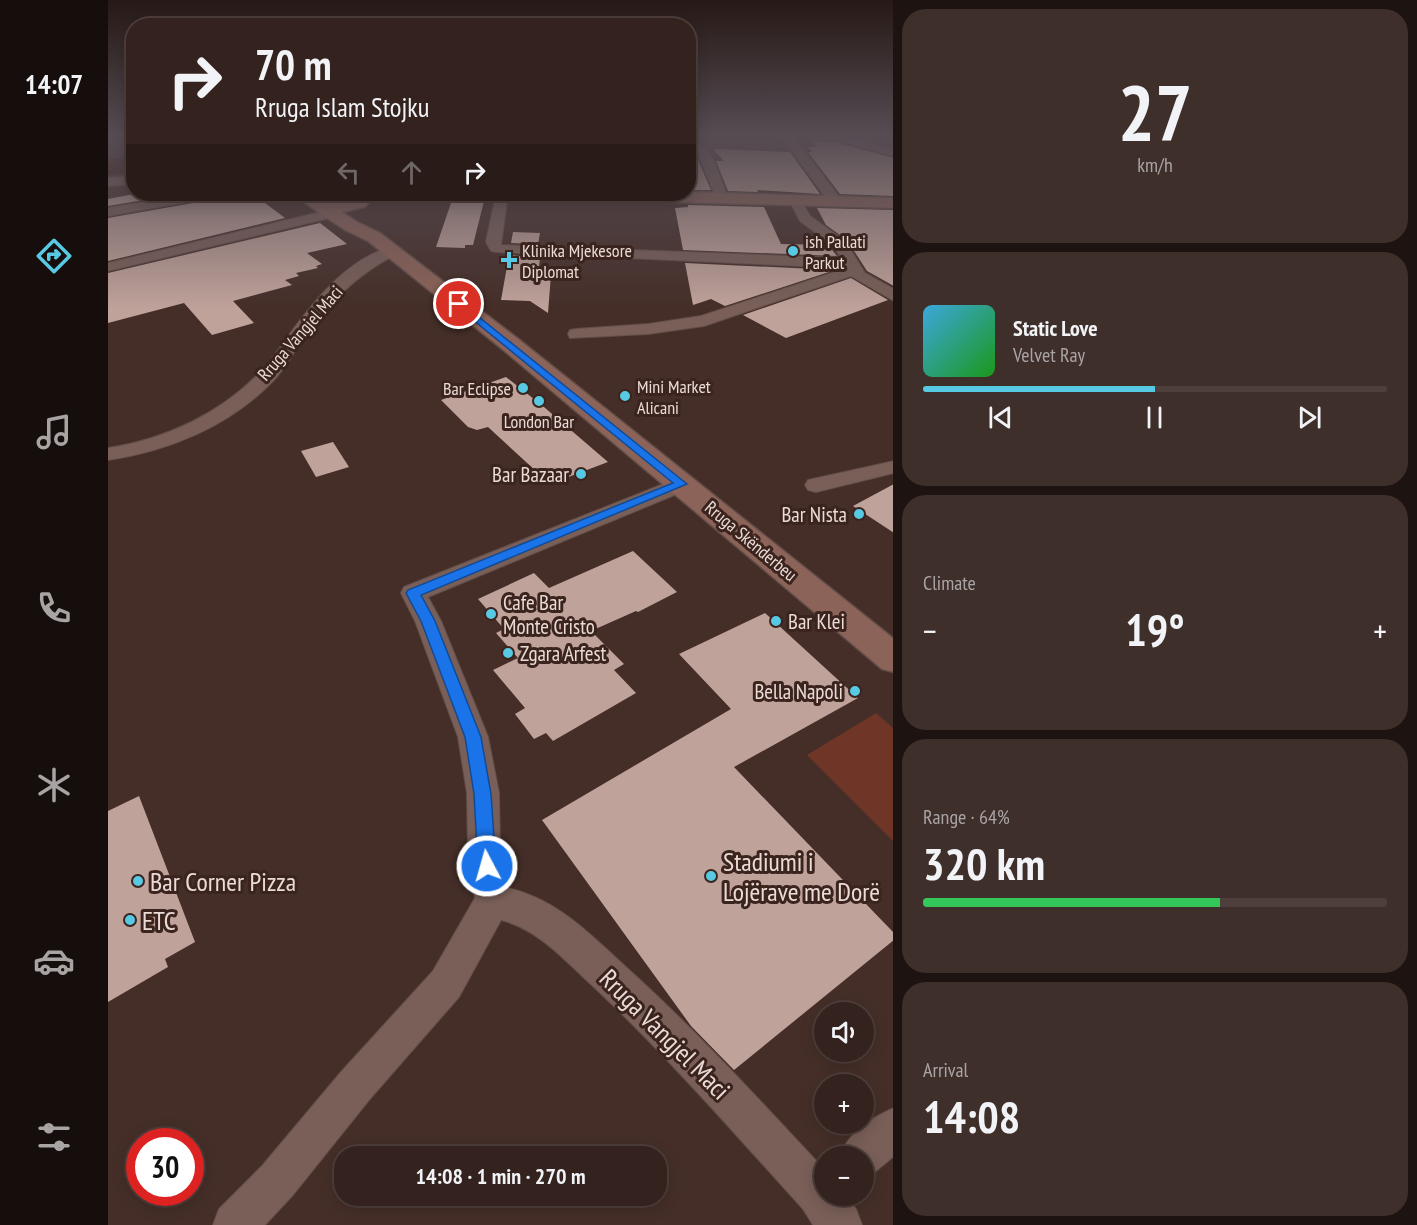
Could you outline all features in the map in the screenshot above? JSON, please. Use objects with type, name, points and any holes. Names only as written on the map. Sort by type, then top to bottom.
[{"type":"street","points":[[720,194],[722,198]]},
{"type":"street","points":[[830,194],[836,202]]},
{"type":"street","points":[[696,197],[893,203]]},
{"type":"street","points":[[795,200],[805,218],[840,244],[852,267],[865,280],[893,295]]},
{"type":"street","points":[[108,212],[170,201]]},
{"type":"street","name":"Rruga Skënderbeu","points":[[310,201],[383,244],[893,658]]},
{"type":"street","points":[[108,267],[355,201]]},
{"type":"street","points":[[364,201],[361,218],[383,244]]},
{"type":"street","points":[[501,201],[493,242],[496,248],[852,267]]},
{"type":"street","name":"Rruga Vangjel Maci","points":[[108,454],[148,447],[182,434],[224,411],[268,375],[298,333],[347,278],[373,260],[383,244]]},
{"type":"street","points":[[576,334],[648,329],[704,321],[852,267]]},
{"type":"street","points":[[816,485],[893,467]]},
{"type":"street","points":[[235,1225],[277,1181],[355,1086],[446,984],[493,901],[484,849],[483,794],[473,737],[428,621],[413,593],[681,484]]},
{"type":"street","name":"Rruga Vangjel Maci","points":[[493,901],[537,915],[564,935],[665,1028],[814,1187]]},
{"type":"street","points":[[873,1146],[893,1130]]},
{"type":"shaded area","points":[[876,713],[893,728],[893,841],[807,755]]},
{"type":"building","points":[[845,194],[893,194],[893,196]]},
{"type":"building","points":[[126,196],[126,201],[138,201],[108,206],[108,199]]},
{"type":"building","points":[[204,201],[262,201],[285,218],[108,261],[108,218]]},
{"type":"building","points":[[452,201],[484,201],[473,245],[465,245],[465,248],[436,247]]},
{"type":"building","points":[[688,205],[764,207],[781,244],[828,245],[837,256],[683,250],[675,208],[688,207]]},
{"type":"building","points":[[817,208],[893,210],[893,285],[867,271],[847,240],[826,225]]},
{"type":"building","points":[[320,223],[347,244],[307,253],[322,264],[316,266],[318,268],[296,273],[299,276],[285,280],[292,285],[233,301],[254,323],[212,335],[184,303],[108,323],[108,273]]},
{"type":"building","points":[[513,232],[540,233],[538,244],[511,243]]},
{"type":"building","points":[[509,255],[540,258],[538,275],[551,275],[548,313],[530,301],[501,300]]},
{"type":"building","points":[[685,263],[835,270],[725,306],[711,299],[693,305]]},
{"type":"building","points":[[851,278],[888,300],[786,338],[743,315]]},
{"type":"building","points":[[506,377],[608,462],[550,484],[488,427],[477,430],[468,427],[441,400]]},
{"type":"building","points":[[333,442],[349,467],[316,477],[301,451]]},
{"type":"building","points":[[893,485],[893,532],[853,506]]},
{"type":"building","points":[[633,551],[677,592],[638,612],[591,631],[624,664],[614,670],[636,693],[553,741],[546,733],[534,739],[515,714],[525,708],[493,670],[518,658],[496,633],[504,629],[478,599],[534,573],[549,588]]},
{"type":"building","name":"Stadiumi i Lojërave me Dorë","points":[[765,613],[858,698],[734,767],[893,932],[893,941],[818,1002],[814,1002],[814,1005],[734,1070],[691,1026],[542,820],[731,709],[679,654]]},
{"type":"building","points":[[139,796],[195,942],[165,959],[168,967],[108,1002],[108,811]]},
{"type":"place","name":"ish Pallati Parkut","points":[[793,251]]},
{"type":"place","name":"Klinika Mjekesore Diplomat","points":[[509,260]]},
{"type":"place","name":"Bar Eclipse","points":[[523,388]]},
{"type":"place","name":"Mini Market Alicani","points":[[625,396]]},
{"type":"place","name":"London Bar","points":[[539,401]]},
{"type":"place","name":"Bar Bazaar","points":[[581,474]]},
{"type":"place","name":"Bar Nista","points":[[859,514]]},
{"type":"place","name":"Cafe Bar Monte Cristo","points":[[491,614]]},
{"type":"place","name":"Bar Klei","points":[[776,621]]},
{"type":"place","name":"Zgara Arfest","points":[[508,653]]},
{"type":"place","name":"Bella Napoli","points":[[855,691]]},
{"type":"place","name":"Stadiumi i Lojërave me Dorë","points":[[711,876]]},
{"type":"place","name":"Bar Corner Pizza","points":[[138,881]]},
{"type":"place","name":"ETC","points":[[130,920]]},
{"type":"route","points":[[459,304],[681,484],[413,593],[428,621],[473,737],[483,794],[484,849],[487,866]]}]
